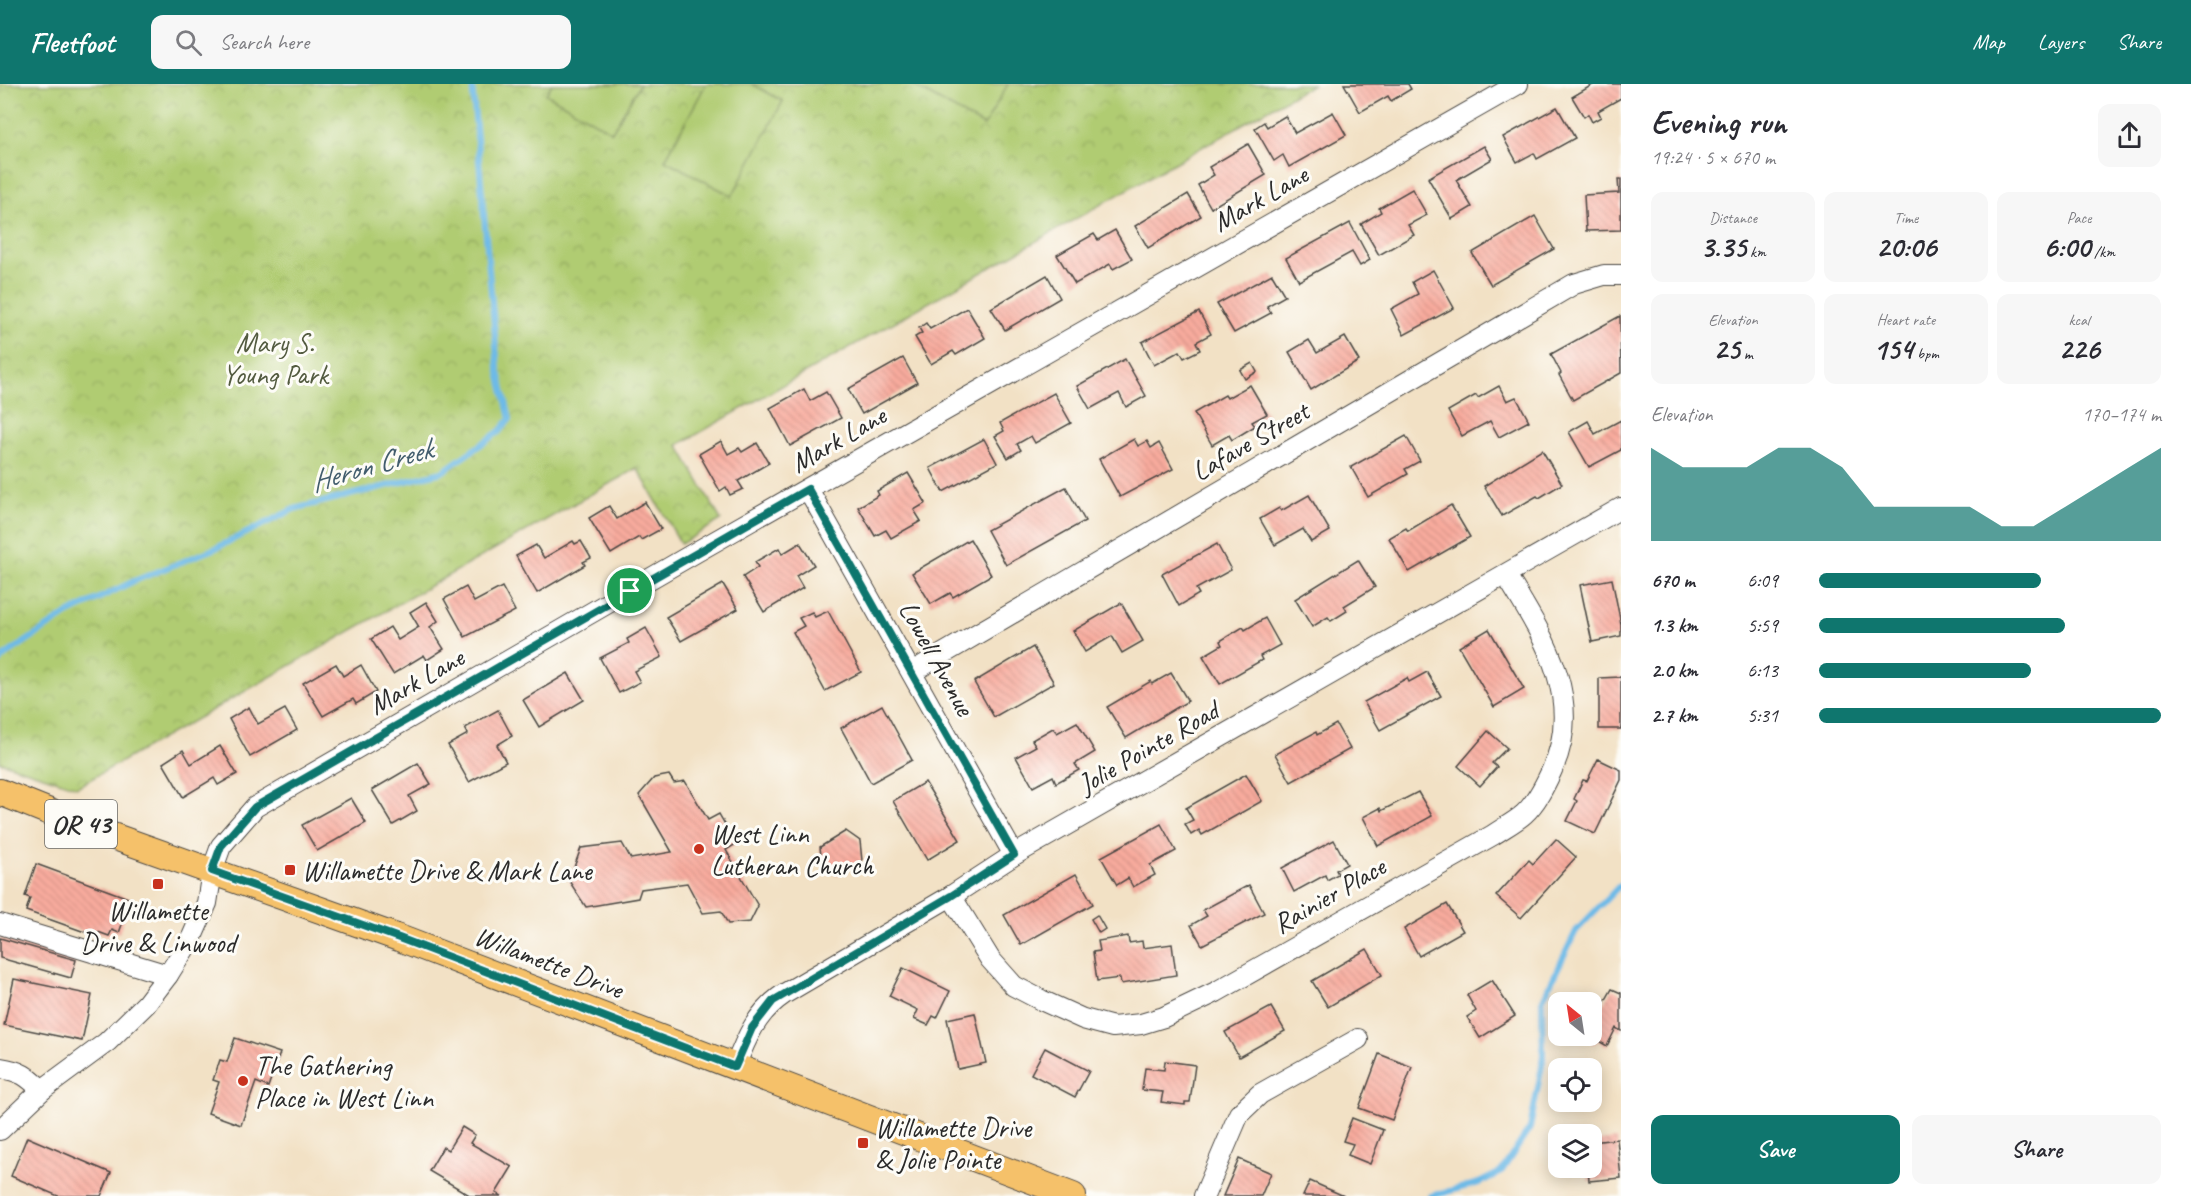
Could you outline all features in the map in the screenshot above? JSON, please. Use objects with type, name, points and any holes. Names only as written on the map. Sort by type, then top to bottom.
[{"type":"main road","name":"Willamette Drive","points":[[0,792],[87,827],[399,938],[1073,1196]]},
{"type":"street","name":"Mark Lane","points":[[0,1130],[42,1090],[107,1042],[146,1004],[192,938],[202,916],[212,871],[221,846],[255,807],[1518,84]]},
{"type":"street","name":"Lafave Street","points":[[912,672],[1574,284],[1604,276],[1621,275]]},
{"type":"street","name":"Lowell Avenue","points":[[808,489],[1014,855]]},
{"type":"street","name":"Jolie Pointe Road","points":[[735,1067],[752,1028],[773,1001],[951,896],[1014,855],[1621,508]]},
{"type":"street","name":"Rainier Place","points":[[951,896],[990,959],[1014,986],[1083,1019],[1113,1027],[1141,1024],[1164,1017],[1216,992],[1493,835],[1523,814],[1544,786],[1563,738],[1565,712],[1563,690],[1543,638],[1506,575]]},
{"type":"street","points":[[0,924],[168,975]]},
{"type":"street","points":[[1204,1196],[1239,1114],[1260,1094],[1358,1039]]},
{"type":"street","points":[[0,1068],[16,1070],[24,1074],[42,1090]]},
{"type":"green space","name":"Mary S. Young Park","points":[[0,84],[1313,84],[678,445],[721,520],[681,544],[637,468],[77,787],[0,762]]},
{"type":"green space","points":[[552,84],[640,84],[612,132],[546,94]]},
{"type":"green space","points":[[706,84],[752,84],[783,101],[732,196],[665,160]]},
{"type":"green space","points":[[910,84],[1008,84],[984,126]]},
{"type":"building","points":[[1344,84],[1408,84],[1411,89],[1391,101],[1388,96],[1360,112]]},
{"type":"building","points":[[1594,84],[1621,84],[1621,98],[1598,111],[1601,117],[1592,122],[1588,114],[1584,117],[1572,97]]},
{"type":"building","points":[[1557,107],[1575,138],[1537,159],[1534,153],[1517,162],[1503,137]]},
{"type":"building","points":[[1333,112],[1346,135],[1289,167],[1283,155],[1274,161],[1255,128],[1264,122],[1267,127],[1285,116],[1295,133]]},
{"type":"building","points":[[1248,144],[1266,175],[1211,208],[1198,185],[1214,175],[1209,167]]},
{"type":"building","points":[[1484,146],[1492,159],[1456,180],[1472,207],[1452,219],[1428,178]]},
{"type":"building","points":[[1618,179],[1621,179],[1621,230],[1586,231],[1584,195],[1619,193]]},
{"type":"building","points":[[1412,189],[1427,215],[1408,225],[1414,235],[1379,255],[1361,224],[1381,212],[1379,208]]},
{"type":"building","points":[[1188,194],[1201,216],[1148,248],[1135,226]]},
{"type":"building","points":[[1535,216],[1554,249],[1491,285],[1472,253]]},
{"type":"building","points":[[1350,223],[1370,260],[1360,266],[1352,252],[1299,281],[1286,258]]},
{"type":"building","points":[[1115,230],[1132,259],[1113,269],[1110,264],[1075,284],[1057,255],[1094,234],[1098,240]]},
{"type":"building","points":[[1433,270],[1454,308],[1404,335],[1391,309],[1418,294],[1412,282]]},
{"type":"building","points":[[1272,274],[1285,296],[1267,306],[1271,313],[1234,333],[1217,304]]},
{"type":"building","points":[[1047,275],[1060,298],[1005,330],[991,308]]},
{"type":"building","points":[[967,308],[985,338],[956,355],[953,351],[931,364],[915,337],[922,333],[919,328],[926,323],[930,329]]},
{"type":"building","points":[[1199,312],[1211,334],[1196,342],[1200,350],[1184,358],[1180,351],[1154,365],[1142,342]]},
{"type":"building","points":[[1620,316],[1621,373],[1573,400],[1559,375],[1561,373],[1551,354]]},
{"type":"building","points":[[1345,337],[1359,361],[1311,390],[1289,352],[1309,340],[1317,353]]},
{"type":"building","points":[[903,358],[917,383],[862,414],[848,389]]},
{"type":"building","points":[[1125,359],[1146,396],[1126,407],[1119,393],[1090,409],[1077,386]]},
{"type":"building","points":[[1252,363],[1257,372],[1245,379],[1240,370]]},
{"type":"building","points":[[1250,385],[1267,414],[1252,422],[1255,426],[1232,440],[1229,435],[1212,445],[1194,413],[1225,395],[1227,398]]},
{"type":"building","points":[[1499,386],[1507,401],[1516,397],[1529,421],[1499,437],[1490,421],[1462,436],[1448,411],[1476,395],[1478,398]]},
{"type":"building","points":[[804,389],[810,401],[826,392],[841,418],[790,446],[770,408]]},
{"type":"building","points":[[1054,393],[1071,423],[1035,443],[1031,436],[1017,444],[1021,450],[1008,458],[995,436],[1004,431],[1000,423]]},
{"type":"building","points":[[1621,420],[1621,450],[1589,467],[1569,432],[1588,421],[1595,434]]},
{"type":"building","points":[[1406,436],[1420,461],[1405,469],[1408,474],[1368,497],[1351,467]]},
{"type":"building","points":[[984,439],[997,463],[943,492],[930,468]]},
{"type":"building","points":[[1134,439],[1138,446],[1147,441],[1151,448],[1159,443],[1173,469],[1120,497],[1099,459]]},
{"type":"building","points":[[721,441],[728,454],[739,448],[742,452],[757,443],[769,463],[738,481],[743,489],[730,495],[726,487],[720,491],[699,454]]},
{"type":"building","points":[[1542,450],[1562,484],[1502,516],[1484,486]]},
{"type":"building","points":[[908,473],[926,503],[914,510],[921,521],[891,538],[886,530],[875,536],[858,507],[879,495],[877,491]]},
{"type":"building","points":[[1066,487],[1085,521],[1006,565],[987,530]]},
{"type":"building","points":[[1309,495],[1330,531],[1311,542],[1303,529],[1275,545],[1260,519],[1279,508],[1281,511]]},
{"type":"building","points":[[645,502],[661,529],[641,540],[639,537],[611,554],[589,518],[609,506],[617,519]]},
{"type":"building","points":[[1451,505],[1470,537],[1409,572],[1389,538],[1406,528],[1408,531]]},
{"type":"building","points":[[970,539],[991,575],[953,597],[950,593],[931,604],[912,573]]},
{"type":"building","points":[[573,541],[575,544],[581,541],[591,558],[583,562],[585,565],[537,593],[516,556],[536,545],[544,558]]},
{"type":"building","points":[[800,543],[814,565],[796,576],[803,588],[764,612],[743,577],[758,567],[755,562],[779,548],[782,554]]},
{"type":"building","points":[[1217,544],[1231,570],[1196,589],[1199,594],[1179,606],[1162,574]]},
{"type":"building","points":[[1358,560],[1375,587],[1344,606],[1347,611],[1331,621],[1328,617],[1312,627],[1295,599]]},
{"type":"building","points":[[1612,579],[1621,624],[1621,636],[1592,642],[1580,585]]},
{"type":"building","points":[[723,584],[738,609],[681,641],[666,617]]},
{"type":"building","points":[[466,587],[474,602],[502,587],[515,611],[465,637],[444,599]]},
{"type":"building","points":[[426,602],[438,621],[430,627],[444,649],[427,660],[424,655],[393,674],[371,639],[390,627],[398,640],[419,627],[410,612]]},
{"type":"building","points":[[1121,603],[1143,641],[1122,653],[1112,636],[1085,652],[1073,631]]},
{"type":"building","points":[[828,611],[861,672],[825,691],[793,632],[804,626],[799,618],[812,612],[815,617]]},
{"type":"building","points":[[1265,618],[1280,645],[1260,656],[1262,660],[1220,684],[1203,656],[1222,645],[1220,641],[1243,627],[1245,630]]},
{"type":"building","points":[[646,628],[662,657],[634,671],[640,682],[619,693],[600,658],[629,643],[627,639]]},
{"type":"building","points":[[1489,629],[1524,689],[1494,707],[1459,647]]},
{"type":"building","points":[[1033,647],[1054,683],[994,717],[974,682]]},
{"type":"building","points":[[336,664],[343,676],[361,665],[376,692],[356,704],[353,699],[323,716],[303,683]]},
{"type":"building","points":[[1427,672],[1441,696],[1380,730],[1364,702],[1407,678],[1409,682]]},
{"type":"building","points":[[568,673],[584,700],[539,727],[523,700]]},
{"type":"building","points":[[1171,673],[1188,701],[1126,738],[1107,707],[1151,681],[1152,684]]},
{"type":"building","points":[[1621,677],[1621,729],[1599,729],[1599,678]]},
{"type":"building","points":[[882,705],[912,760],[871,783],[841,728]]},
{"type":"building","points":[[249,707],[258,724],[285,709],[297,730],[250,757],[229,719]]},
{"type":"building","points":[[498,710],[512,736],[497,745],[506,762],[469,782],[448,745],[468,734],[465,728]]},
{"type":"building","points":[[1077,722],[1095,752],[1075,764],[1079,770],[1056,783],[1053,776],[1033,787],[1016,757],[1036,746],[1032,740],[1053,728],[1057,733]]},
{"type":"building","points":[[1336,724],[1350,749],[1291,782],[1275,754]]},
{"type":"building","points":[[1488,731],[1507,748],[1492,763],[1497,767],[1480,786],[1458,766]]},
{"type":"building","points":[[220,746],[237,774],[218,785],[214,778],[183,797],[163,763],[183,750],[191,764]]},
{"type":"building","points":[[1598,759],[1621,770],[1621,780],[1595,834],[1567,821],[1577,801],[1574,799],[1583,780],[1587,781]]},
{"type":"building","points":[[418,763],[431,784],[409,796],[417,811],[393,825],[372,790]]},
{"type":"building","points":[[1246,774],[1262,801],[1202,835],[1199,830],[1191,835],[1185,824],[1193,820],[1186,808]]},
{"type":"building","name":"West Linn Lutheran Church","points":[[669,775],[674,783],[685,781],[708,820],[719,814],[736,844],[726,850],[758,906],[750,922],[728,924],[721,911],[703,913],[687,883],[641,889],[638,898],[586,907],[569,881],[581,848],[622,843],[631,859],[672,852],[639,795],[654,778]]},
{"type":"building","points":[[925,782],[960,840],[927,860],[893,801]]},
{"type":"building","points":[[1418,792],[1432,816],[1378,846],[1363,817],[1380,808],[1381,811]]},
{"type":"building","points":[[351,798],[366,823],[317,851],[302,825]]},
{"type":"building","points":[[1161,824],[1176,851],[1150,865],[1155,875],[1133,887],[1128,878],[1117,885],[1101,857]]},
{"type":"building","points":[[846,831],[860,841],[862,861],[837,876],[822,865],[820,847]]},
{"type":"building","points":[[1556,839],[1576,857],[1521,918],[1496,896],[1529,860],[1533,864]]},
{"type":"building","points":[[1334,840],[1347,864],[1336,870],[1338,874],[1327,880],[1325,875],[1294,892],[1282,868]]},
{"type":"building","points":[[36,864],[131,899],[119,933],[112,930],[109,936],[98,932],[96,936],[26,911],[30,898],[25,896]]},
{"type":"building","points":[[1076,874],[1093,904],[1021,945],[1004,915]]},
{"type":"building","points":[[1249,885],[1264,913],[1202,945],[1191,925],[1207,916],[1203,910]]},
{"type":"building","points":[[1447,904],[1463,931],[1419,956],[1404,929]]},
{"type":"building","points":[[1097,915],[1105,929],[1099,933],[1091,919]]},
{"type":"building","points":[[1128,936],[1129,943],[1142,941],[1143,948],[1172,944],[1176,975],[1121,984],[1120,978],[1097,981],[1093,952],[1100,951],[1098,941]]},
{"type":"building","points":[[0,938],[76,960],[71,978],[0,958]]},
{"type":"building","points":[[1367,949],[1382,975],[1328,1007],[1312,981]]},
{"type":"building","points":[[903,968],[950,991],[937,1018],[933,1016],[928,1025],[914,1019],[918,1010],[889,996]]},
{"type":"building","points":[[14,979],[92,995],[82,1041],[4,1025]]},
{"type":"building","points":[[1492,980],[1515,1016],[1480,1038],[1467,1017],[1476,1011],[1467,995]]},
{"type":"building","points":[[1612,989],[1621,993],[1621,1031],[1616,1028],[1607,1046],[1602,1043],[1602,1006]]},
{"type":"building","points":[[1271,1007],[1285,1031],[1239,1057],[1225,1032]]},
{"type":"building","points":[[975,1013],[986,1063],[958,1069],[947,1019]]},
{"type":"building","name":"The Gathering Place in West Linn","points":[[235,1038],[280,1053],[268,1087],[256,1082],[241,1125],[208,1113],[219,1082],[213,1080],[220,1060],[227,1062]]},
{"type":"building","points":[[1045,1048],[1089,1071],[1075,1097],[1031,1074]]},
{"type":"building","points":[[1379,1054],[1412,1067],[1392,1120],[1359,1108]]},
{"type":"building","points":[[1165,1061],[1195,1065],[1190,1102],[1185,1102],[1185,1105],[1161,1102],[1163,1092],[1142,1090],[1145,1068],[1164,1070]]},
{"type":"building","points":[[1352,1118],[1383,1130],[1370,1164],[1348,1155],[1353,1144],[1343,1141]]},
{"type":"building","points":[[462,1127],[475,1135],[470,1143],[512,1167],[496,1193],[502,1196],[471,1196],[429,1171],[443,1147],[448,1150]]},
{"type":"building","points":[[27,1137],[111,1173],[101,1196],[58,1196],[11,1176]]},
{"type":"building","points":[[1617,1139],[1621,1178],[1589,1181],[1589,1178],[1602,1178],[1602,1141]]},
{"type":"building","points":[[1239,1159],[1271,1173],[1261,1196],[1223,1196]]},
{"type":"building","points":[[1310,1181],[1344,1196],[1303,1196]]},
{"type":"waterway","name":"Heron Creek","points":[[0,662],[4,656],[67,614],[134,581],[216,548],[294,509],[442,472],[500,431],[510,419],[498,368],[472,84]]},
{"type":"waterway","points":[[1431,1196],[1479,1183],[1501,1172],[1530,1128],[1543,1061],[1542,1001],[1576,931],[1621,884]]},
{"type":"place","name":"West Linn Lutheran Church","points":[[699,849]]},
{"type":"place","name":"Willamette Drive & Mark Lane","points":[[290,870]]},
{"type":"place","name":"Willamette Drive & Linwood","points":[[158,884]]},
{"type":"place","name":"The Gathering Place in West Linn","points":[[243,1081]]},
{"type":"place","name":"Willamette Drive & Jolie Pointe","points":[[863,1143]]},
{"type":"route","points":[[808,489],[1014,855],[951,896],[773,1001],[766,1007],[752,1028],[735,1067],[399,938],[212,871],[221,846],[255,807],[630,591],[808,489]]}]
